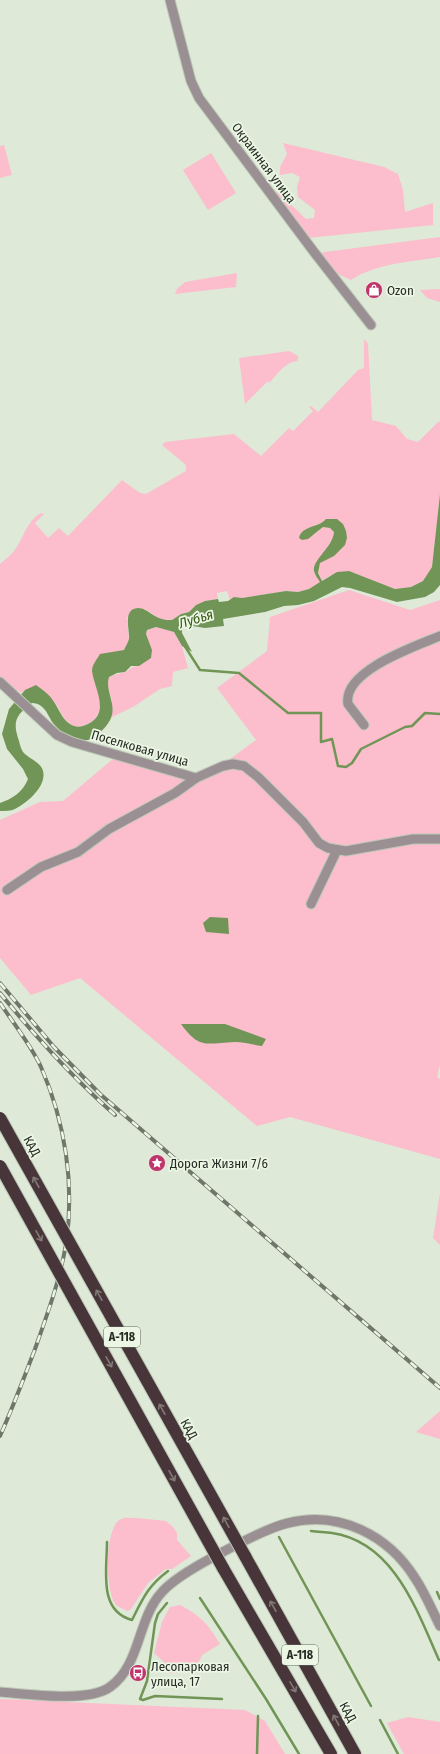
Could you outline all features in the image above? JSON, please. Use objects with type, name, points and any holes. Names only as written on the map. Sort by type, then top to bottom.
[{"type":"highway","name":"КАД","points":[[0,1118],[355,1754]]},
{"type":"highway","name":"А-118","points":[[0,1166],[223,1568],[331,1754]]},
{"type":"street","name":"Окраинная улица","points":[[170,0],[191,81],[199,98],[314,252],[371,325]]},
{"type":"street","points":[[364,725],[348,704],[349,692],[355,682],[366,672],[389,658],[440,636]]},
{"type":"street","name":"Поселковая улица","points":[[0,682],[57,735],[72,742],[196,778],[223,766],[233,764],[244,766],[258,777],[303,822],[319,843],[337,850]]},
{"type":"street","points":[[6,890],[41,867],[78,852],[110,829],[175,793],[196,778]]},
{"type":"street","points":[[312,904],[337,850],[357,849],[413,839],[440,839]]},
{"type":"street","points":[[0,1692],[82,1696],[110,1687],[121,1677],[128,1666],[146,1618],[161,1592],[221,1552],[275,1527],[300,1521],[328,1520],[343,1523],[359,1528],[382,1541],[402,1560],[416,1579],[440,1626]]},
{"type":"shaded area","points":[[283,143],[384,167],[398,174],[403,190],[405,212],[433,203],[433,225],[308,238],[272,191],[279,193],[306,219],[314,218],[315,210],[298,197],[297,187],[300,177],[292,173],[280,175],[280,167],[287,154]]},
{"type":"shaded area","points":[[4,145],[12,175],[0,178],[0,146]]},
{"type":"shaded area","points":[[211,153],[236,193],[208,210],[183,170]]},
{"type":"shaded area","points":[[440,237],[440,257],[383,267],[361,274],[351,280],[335,273],[317,253]]},
{"type":"shaded area","points":[[237,273],[236,287],[175,294],[177,289],[185,282]]},
{"type":"shaded area","points":[[440,289],[440,302],[427,298],[420,290]]},
{"type":"shaded area","points":[[364,339],[368,344],[372,420],[396,426],[407,439],[418,442],[439,421],[440,423],[440,494],[432,567],[423,581],[411,587],[395,589],[348,571],[329,576],[322,581],[318,573],[320,563],[336,553],[345,543],[347,538],[323,523],[315,525],[314,535],[323,527],[330,528],[334,532],[334,537],[314,567],[314,572],[320,582],[309,589],[298,592],[286,591],[242,598],[234,597],[230,600],[227,591],[217,593],[218,599],[205,601],[196,605],[189,612],[181,614],[172,620],[160,619],[145,609],[127,617],[129,640],[124,650],[113,653],[92,670],[100,699],[100,707],[98,714],[94,719],[84,726],[74,726],[67,722],[52,700],[25,690],[22,693],[0,681],[0,564],[14,551],[32,520],[36,516],[41,513],[44,514],[35,523],[48,538],[59,528],[68,536],[122,480],[140,493],[146,494],[186,471],[186,465],[162,445],[165,442],[234,434],[261,456],[289,428],[293,431],[313,411],[309,407],[311,406],[318,412],[358,370],[364,368]]},
{"type":"shaded area","points":[[289,351],[298,356],[298,361],[290,363],[286,366],[269,383],[268,381],[245,404],[239,358]]},
{"type":"shaded area","points":[[349,590],[410,610],[440,600],[440,1065],[437,1077],[440,1079],[440,1159],[290,1117],[257,1126],[80,978],[31,995],[0,958],[0,820],[40,802],[63,801],[113,759],[197,783],[256,740],[217,688],[267,651],[270,617]]},
{"type":"shaded area","points":[[156,627],[174,632],[182,646],[188,668],[173,672],[172,686],[160,689],[133,707],[112,717],[112,700],[107,685],[109,677],[139,666],[147,640],[147,630]]},
{"type":"shaded area","points":[[440,1193],[440,1245],[433,1238]]},
{"type":"shaded area","points":[[440,1411],[440,1439],[416,1432]]},
{"type":"shaded area","points":[[123,1518],[166,1521],[173,1527],[177,1533],[177,1540],[191,1556],[172,1569],[166,1569],[148,1583],[131,1609],[127,1611],[116,1605],[112,1598],[108,1574],[109,1546],[115,1524]]},
{"type":"shaded area","points":[[180,1605],[203,1621],[212,1631],[220,1644],[202,1655],[196,1668],[183,1672],[168,1673],[164,1662],[154,1653],[162,1622],[170,1607]]},
{"type":"shaded area","points":[[0,1699],[245,1710],[265,1721],[285,1754],[0,1754]]},
{"type":"shaded area","points":[[408,1717],[440,1722],[440,1754],[404,1754],[387,1723]]},
{"type":"water","name":"Лубья","points":[[440,494],[440,585],[434,592],[425,597],[397,602],[342,587],[314,601],[298,605],[284,606],[265,612],[223,619],[224,626],[205,628],[186,625],[182,628],[182,633],[192,652],[182,646],[174,632],[156,627],[147,630],[146,634],[152,650],[151,658],[139,666],[131,666],[125,672],[117,673],[109,677],[108,686],[113,710],[112,715],[106,726],[92,739],[80,740],[68,736],[57,728],[40,705],[32,703],[22,711],[16,723],[17,734],[23,752],[42,768],[42,782],[35,793],[25,803],[13,810],[0,811],[0,803],[17,794],[26,784],[28,779],[23,769],[7,749],[2,734],[9,709],[25,690],[36,685],[50,697],[63,717],[70,724],[77,727],[88,724],[95,719],[99,713],[100,707],[98,692],[93,678],[93,667],[100,654],[124,650],[129,639],[128,616],[133,609],[142,609],[161,619],[172,620],[181,614],[189,612],[196,605],[205,601],[218,599],[219,602],[228,601],[234,597],[242,598],[286,591],[298,592],[309,589],[320,582],[314,572],[314,567],[333,538],[334,532],[330,528],[323,527],[308,539],[302,540],[299,538],[304,531],[326,519],[337,519],[343,524],[347,538],[345,545],[334,556],[320,563],[318,573],[322,581],[337,572],[349,571],[395,589],[411,587],[423,581],[432,567]]},
{"type":"water","points":[[210,917],[228,918],[229,934],[206,932],[203,923]]},
{"type":"water","points":[[181,1024],[225,1024],[266,1039],[262,1046],[238,1042],[204,1043],[193,1038]]},
{"type":"waterway","points":[[184,645],[200,670],[239,673],[288,713],[321,713],[321,742],[332,739],[338,766],[346,767],[352,763],[361,749],[405,727],[412,726],[425,713],[440,714]]},
{"type":"waterway","points":[[311,1531],[332,1533],[353,1539],[372,1550],[387,1564],[412,1601],[439,1660]]},
{"type":"waterway","points":[[279,1537],[371,1706]]},
{"type":"waterway","points":[[107,1542],[106,1577],[109,1599],[114,1608],[121,1615],[132,1620],[151,1587],[168,1571]]},
{"type":"waterway","points":[[437,1592],[440,1599]]},
{"type":"waterway","points":[[200,1598],[266,1699],[299,1754]]},
{"type":"waterway","points":[[167,1603],[158,1614],[155,1623],[147,1681],[140,1699],[143,1700],[155,1696],[222,1699]]},
{"type":"waterway","points":[[257,1754],[258,1716]]},
{"type":"waterway","points":[[380,1720],[398,1754]]},
{"type":"railway","points":[[0,983],[54,1047],[100,1094],[440,1388]]},
{"type":"railway","points":[[0,993],[55,1056],[115,1115]]},
{"type":"railway","points":[[0,1003],[32,1051],[41,1067],[49,1088],[62,1131],[66,1154],[69,1199],[66,1244],[57,1284],[35,1349],[0,1436]]},
{"type":"place","name":"Ozon","points":[[374,290]]},
{"type":"place","name":"Дорога Жизни 7/6","points":[[157,1163]]},
{"type":"place","name":"Лесопарковая улица, 17","points":[[138,1673]]}]
